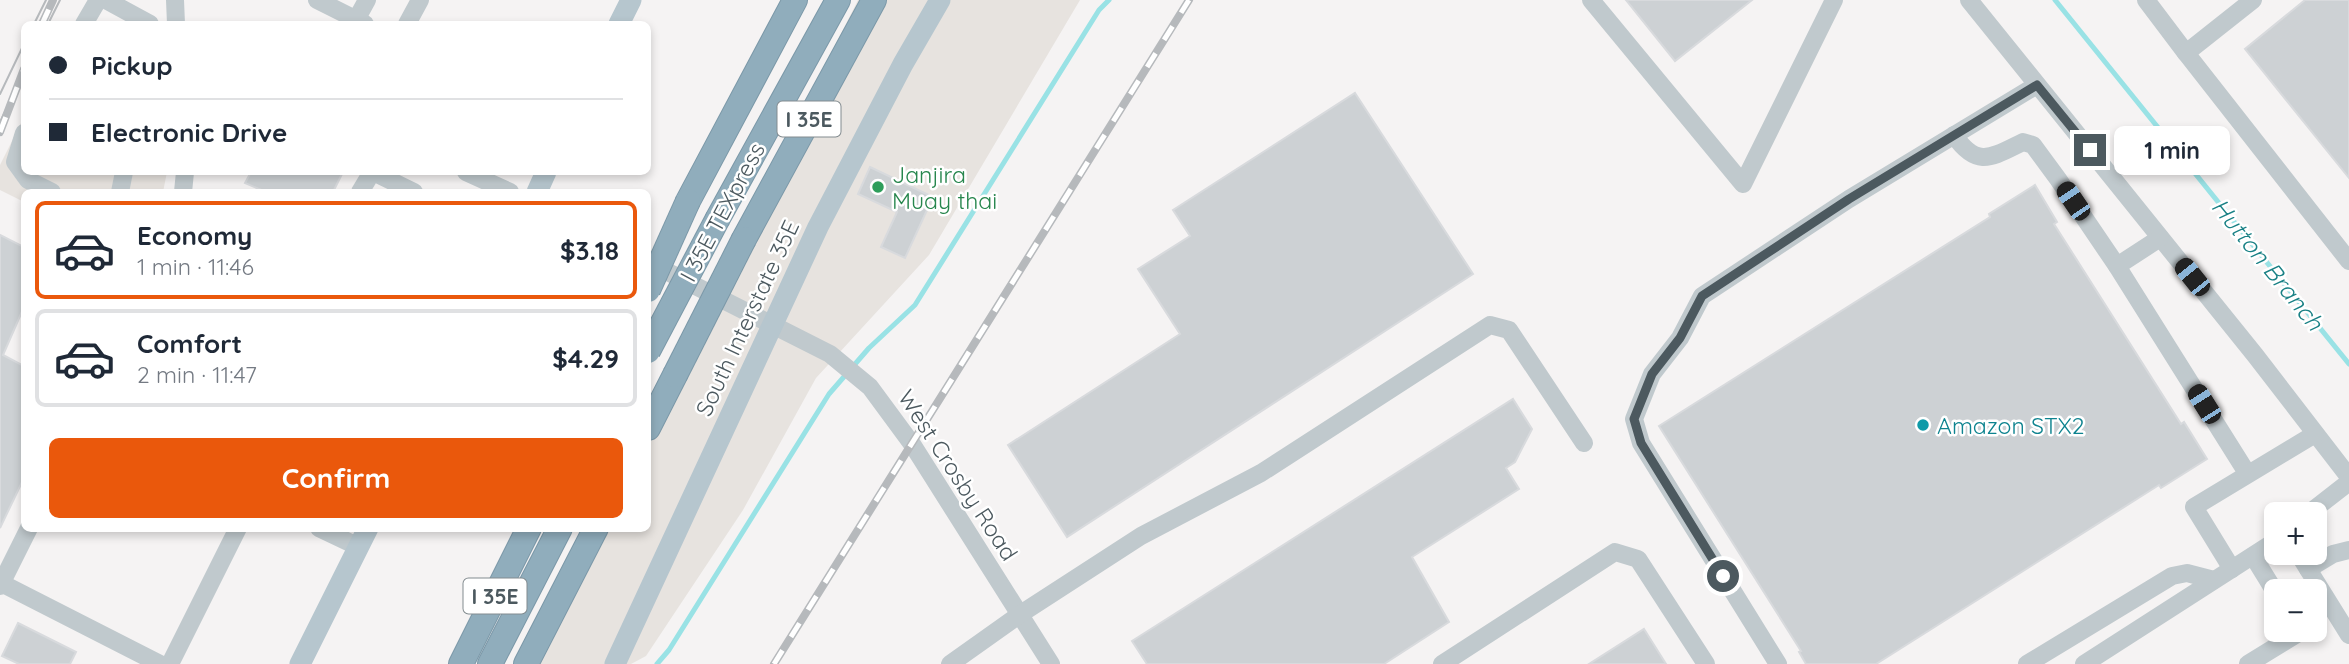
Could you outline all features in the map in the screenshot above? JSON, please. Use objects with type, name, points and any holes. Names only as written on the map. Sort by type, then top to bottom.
[{"type":"highway","name":"I 35E","points":[[651,283],[688,201],[795,0]]},
{"type":"highway","name":"I 35E TEXpress","points":[[651,345],[838,0]]},
{"type":"highway","name":"I 35E","points":[[651,422],[744,239],[874,0]]},
{"type":"highway","name":"I 35E","points":[[461,664],[528,532]]},
{"type":"highway","points":[[490,664],[558,532]]},
{"type":"highway","name":"I 35E","points":[[526,664],[594,532]]},
{"type":"main road","points":[[620,21],[631,0]]},
{"type":"main road","name":"South Interstate 35E","points":[[615,664],[818,227],[903,64],[940,0]]},
{"type":"main road","points":[[300,664],[363,538]]},
{"type":"street","points":[[86,21],[98,0]]},
{"type":"street","points":[[106,0],[144,21]]},
{"type":"street","points":[[175,0],[176,21]]},
{"type":"street","points":[[317,0],[358,21]]},
{"type":"street","points":[[360,21],[367,0]]},
{"type":"street","points":[[409,21],[420,0]]},
{"type":"street","points":[[1591,0],[1743,184],[1834,0]]},
{"type":"street","points":[[1969,0],[2160,237],[2349,479],[2322,502]]},
{"type":"street","points":[[2146,0],[2349,261]]},
{"type":"street","points":[[2186,53],[2253,0]]},
{"type":"street","points":[[1778,664],[1641,443],[1634,419],[1652,374],[1680,338],[1702,296],[1849,199],[2037,85]]},
{"type":"street","points":[[1954,135],[1964,149],[1978,158],[1991,157],[2023,142],[2033,145],[2117,266],[2247,473]]},
{"type":"street","points":[[21,143],[15,162],[21,170]]},
{"type":"street","points":[[25,175],[46,189]]},
{"type":"street","points":[[379,175],[408,189]]},
{"type":"street","points":[[473,175],[503,189]]},
{"type":"street","points":[[2117,266],[2160,237]]},
{"type":"street","name":"West Crosby Road","points":[[651,264],[830,354],[870,387],[912,444],[1051,664]]},
{"type":"street","points":[[950,664],[1140,536],[1261,473],[1490,325],[1509,330],[1584,443]]},
{"type":"street","points":[[2232,569],[2194,507],[2315,434]]},
{"type":"street","points":[[27,532],[1,584],[160,664]]},
{"type":"street","points":[[170,664],[236,532]]},
{"type":"street","points":[[337,532],[363,538]]},
{"type":"street","points":[[2084,664],[2264,549]]},
{"type":"street","points":[[2308,569],[2333,554],[2349,550]]},
{"type":"street","points":[[1445,663],[1615,552],[1638,559],[1706,664]]},
{"type":"street","points":[[2253,556],[2267,579]]},
{"type":"street","points":[[2306,565],[2349,635]]},
{"type":"street","points":[[2027,664],[2172,576],[2187,573],[2214,580]]},
{"type":"street","points":[[2248,664],[2284,642]]},
{"type":"shaded area","points":[[858,0],[1080,0],[929,255],[816,378],[743,510],[646,656],[631,664],[520,664],[587,532],[651,532],[651,408]]},
{"type":"shaded area","points":[[21,123],[21,175],[166,175],[164,189],[21,189],[21,200],[0,190],[0,165]]},
{"type":"building","points":[[1626,0],[1752,0],[1675,61]]},
{"type":"building","points":[[2305,0],[2349,0],[2349,178],[2245,49]]},
{"type":"building","points":[[1355,93],[1473,274],[1067,537],[1008,445],[1180,334],[1138,269],[1190,236],[1173,210]]},
{"type":"building","points":[[870,167],[933,197],[905,258],[881,247],[897,212],[858,194]]},
{"type":"building","points":[[249,175],[342,175],[334,189],[259,189],[245,183]]},
{"type":"building","name":"Amazon STX2","points":[[2035,185],[2057,222],[2054,224],[2181,424],[2184,422],[2207,459],[2161,488],[2159,485],[1876,664],[1806,664],[1799,652],[1801,651],[1659,426],[1990,217],[1989,214]]},
{"type":"building","points":[[0,235],[21,246],[21,314],[3,355],[21,364],[21,484],[0,528]]},
{"type":"building","points":[[1513,399],[1532,429],[1515,462],[1506,468],[1519,489],[1412,557],[1449,622],[1384,664],[1147,664],[1132,641]]},
{"type":"building","points":[[18,623],[76,652],[70,664],[19,664],[2,656]]},
{"type":"building","points":[[1644,629],[1666,664],[1589,664]]},
{"type":"waterway","points":[[657,664],[669,650],[829,394],[869,348],[915,305],[1099,10],[1109,0]]},
{"type":"waterway","name":"Hutton Branch","points":[[2055,0],[2349,364]]},
{"type":"tram line","points":[[36,21],[46,0]]},
{"type":"tram line","points":[[50,21],[60,0]]},
{"type":"tram line","points":[[0,94],[21,50]]},
{"type":"tram line","points":[[0,122],[21,78]]},
{"type":"railway","points":[[43,21],[53,0]]},
{"type":"railway","points":[[774,664],[1189,0]]},
{"type":"railway","points":[[0,132],[21,77]]},
{"type":"place","name":"Janjira Muay thai","points":[[878,187]]},
{"type":"place","name":"Amazon STX2","points":[[1923,425]]},
{"type":"route","points":[[1723,576],[1641,443],[1634,419],[1652,374],[1680,338],[1702,296],[1849,199],[2037,85],[2090,150]]}]
